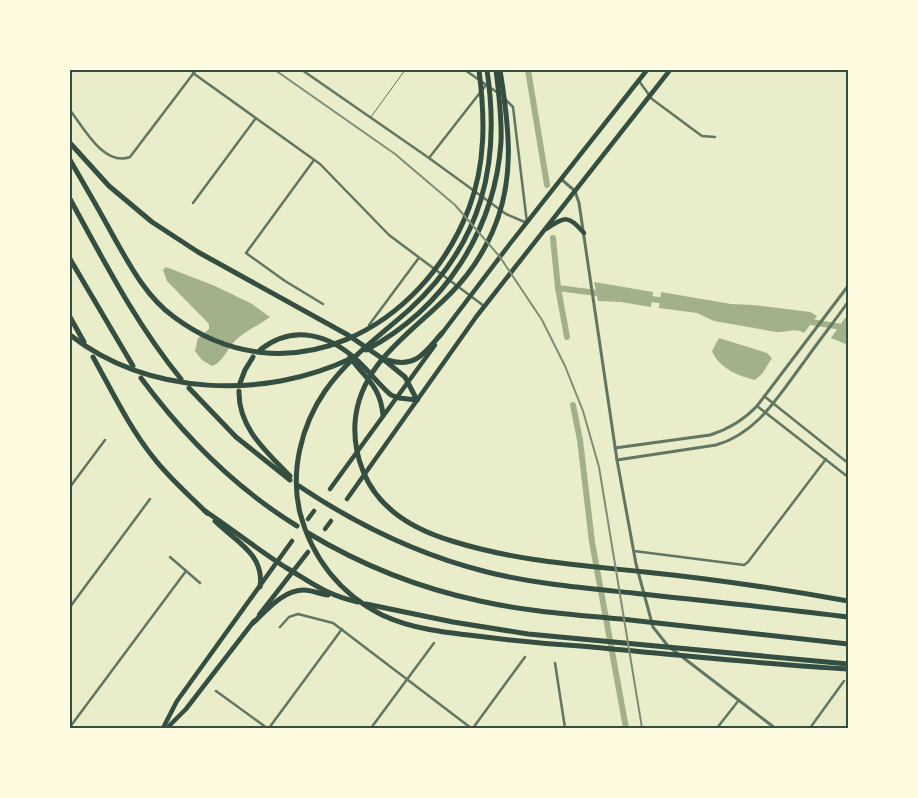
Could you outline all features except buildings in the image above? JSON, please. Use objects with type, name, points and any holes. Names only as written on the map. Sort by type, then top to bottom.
[{"type":"highway","points":[[70,160],[144,286],[161,306],[183,324],[209,338],[239,349],[260,353],[288,354],[316,350],[342,342],[371,326],[398,307],[419,288],[436,267],[454,239],[469,208],[478,178],[484,136],[479,70]]},
{"type":"highway","points":[[487,70],[492,125],[491,158],[484,191],[468,233],[450,264],[428,292],[349,363],[326,389],[307,426],[298,460],[296,484],[300,513],[313,548],[324,566],[342,587],[365,605],[390,619],[409,625],[457,634],[711,659],[848,669]]},
{"type":"highway","points":[[70,335],[106,357],[144,373],[186,383],[226,386],[266,383],[310,374],[350,358],[388,338],[417,315],[440,292],[463,260],[481,225],[494,184],[501,141],[498,70]]},
{"type":"highway","points":[[498,70],[508,119],[509,166],[501,208],[492,232],[481,253],[460,283],[394,346],[376,366],[367,380],[358,403],[355,429],[356,448],[360,465],[367,480],[378,496],[395,513],[410,524],[428,533],[475,548],[535,560],[682,576],[848,601]]},
{"type":"highway","points":[[70,143],[109,186],[163,230],[198,252],[336,327],[383,359],[408,381],[417,400]]},
{"type":"highway","points":[[70,199],[130,308],[181,379]]},
{"type":"highway","points":[[70,259],[133,366]]},
{"type":"highway","points":[[70,317],[84,342]]},
{"type":"highway","points":[[383,359],[400,363],[413,362],[422,356],[442,334]]},
{"type":"highway","points":[[260,350],[278,339],[290,336],[307,335],[330,341],[358,361],[379,384],[396,397],[417,400]]},
{"type":"highway","points":[[346,351],[378,392],[382,401],[383,415]]},
{"type":"highway","points":[[240,382],[253,357]]},
{"type":"highway","points":[[93,358],[132,426],[152,456],[173,480],[255,558],[261,573],[260,587]]},
{"type":"highway","points":[[141,378],[169,414],[226,473],[278,514],[297,526]]},
{"type":"highway","points":[[189,388],[236,436],[290,478],[250,432],[241,412],[239,391]]},
{"type":"highway","points":[[299,486],[348,517],[408,546],[471,567],[536,582],[848,617]]},
{"type":"highway","points":[[205,511],[292,572],[320,590],[336,596]]},
{"type":"highway","points":[[308,533],[334,548],[397,577],[446,593],[496,604],[848,644]]},
{"type":"highway","points":[[253,622],[278,599],[291,592],[303,590],[468,625],[528,634],[848,664]]},
{"type":"main road","points":[[330,489],[470,296],[647,70]]},
{"type":"main road","points":[[347,500],[484,306],[670,70]]},
{"type":"main road","points":[[543,231],[560,220],[567,218],[573,221],[584,233]]},
{"type":"main road","points":[[308,519],[314,511]]},
{"type":"main road","points":[[325,529],[331,521]]},
{"type":"main road","points":[[165,728],[177,701],[292,541]]},
{"type":"main road","points":[[165,728],[186,709],[308,552]]},
{"type":"street","points":[[70,110],[94,143],[113,158],[123,160],[130,158],[196,70]]},
{"type":"street","points":[[302,70],[506,214],[527,223]]},
{"type":"street","points":[[308,74],[310,70]]},
{"type":"street","points":[[465,70],[507,100],[513,108],[527,223]]},
{"type":"street","points":[[193,73],[314,160],[389,235],[484,306]]},
{"type":"street","points":[[639,81],[652,99],[702,136],[715,137]]},
{"type":"street","points":[[429,158],[486,84]]},
{"type":"street","points":[[193,203],[256,118]]},
{"type":"street","points":[[314,160],[246,253],[285,281],[323,304]]},
{"type":"street","points":[[561,179],[575,191],[578,197],[617,460],[636,564],[653,627],[668,646],[775,728]]},
{"type":"street","points":[[369,325],[418,258]]},
{"type":"street","points":[[615,448],[710,435],[721,432],[744,419],[764,396],[848,286]]},
{"type":"street","points":[[617,460],[716,445],[745,432],[766,413],[848,302]]},
{"type":"street","points":[[764,396],[848,463]]},
{"type":"street","points":[[756,406],[848,477]]},
{"type":"street","points":[[70,487],[105,440]]},
{"type":"street","points":[[634,551],[744,565],[826,459]]},
{"type":"street","points":[[70,607],[150,499]]},
{"type":"street","points":[[170,557],[200,583]]},
{"type":"street","points":[[70,727],[186,571]]},
{"type":"street","points":[[280,627],[289,617],[298,614],[333,623],[472,728],[525,657]]},
{"type":"street","points":[[216,691],[268,728],[342,629]]},
{"type":"street","points":[[371,728],[434,642]]},
{"type":"street","points":[[555,664],[565,728]]},
{"type":"street","points":[[810,728],[844,681]]},
{"type":"street","points":[[717,728],[738,700]]},
{"type":"street","points":[[686,728],[692,728]]},
{"type":"lane","points":[[370,118],[405,70]]},
{"type":"shaded area","points":[[166,267],[215,286],[252,304],[270,317],[237,339],[222,359],[212,366],[202,360],[195,351],[198,338],[209,329],[209,324],[167,281],[163,270]]},
{"type":"shaded area","points":[[594,282],[653,292],[651,307],[621,302],[598,301]]},
{"type":"shaded area","points":[[661,292],[731,304],[810,312],[817,316],[804,333],[794,330],[776,332],[714,321],[697,313],[659,308]]},
{"type":"shaded area","points":[[845,318],[848,318],[848,345],[831,338]]},
{"type":"shaded area","points":[[719,338],[767,353],[772,358],[762,374],[755,380],[742,376],[724,367],[715,357],[712,351]]},
{"type":"waterway","points":[[528,70],[547,185]]},
{"type":"waterway","points":[[553,238],[558,288],[567,337]]},
{"type":"waterway","points":[[558,288],[604,294]]},
{"type":"waterway","points":[[644,298],[666,301]]},
{"type":"waterway","points":[[805,321],[848,328]]},
{"type":"waterway","points":[[573,405],[580,440],[592,542],[626,728]]},
{"type":"railway","points":[[275,70],[395,154],[455,205],[500,257],[542,320],[565,366],[583,411],[599,467],[642,728]]}]
